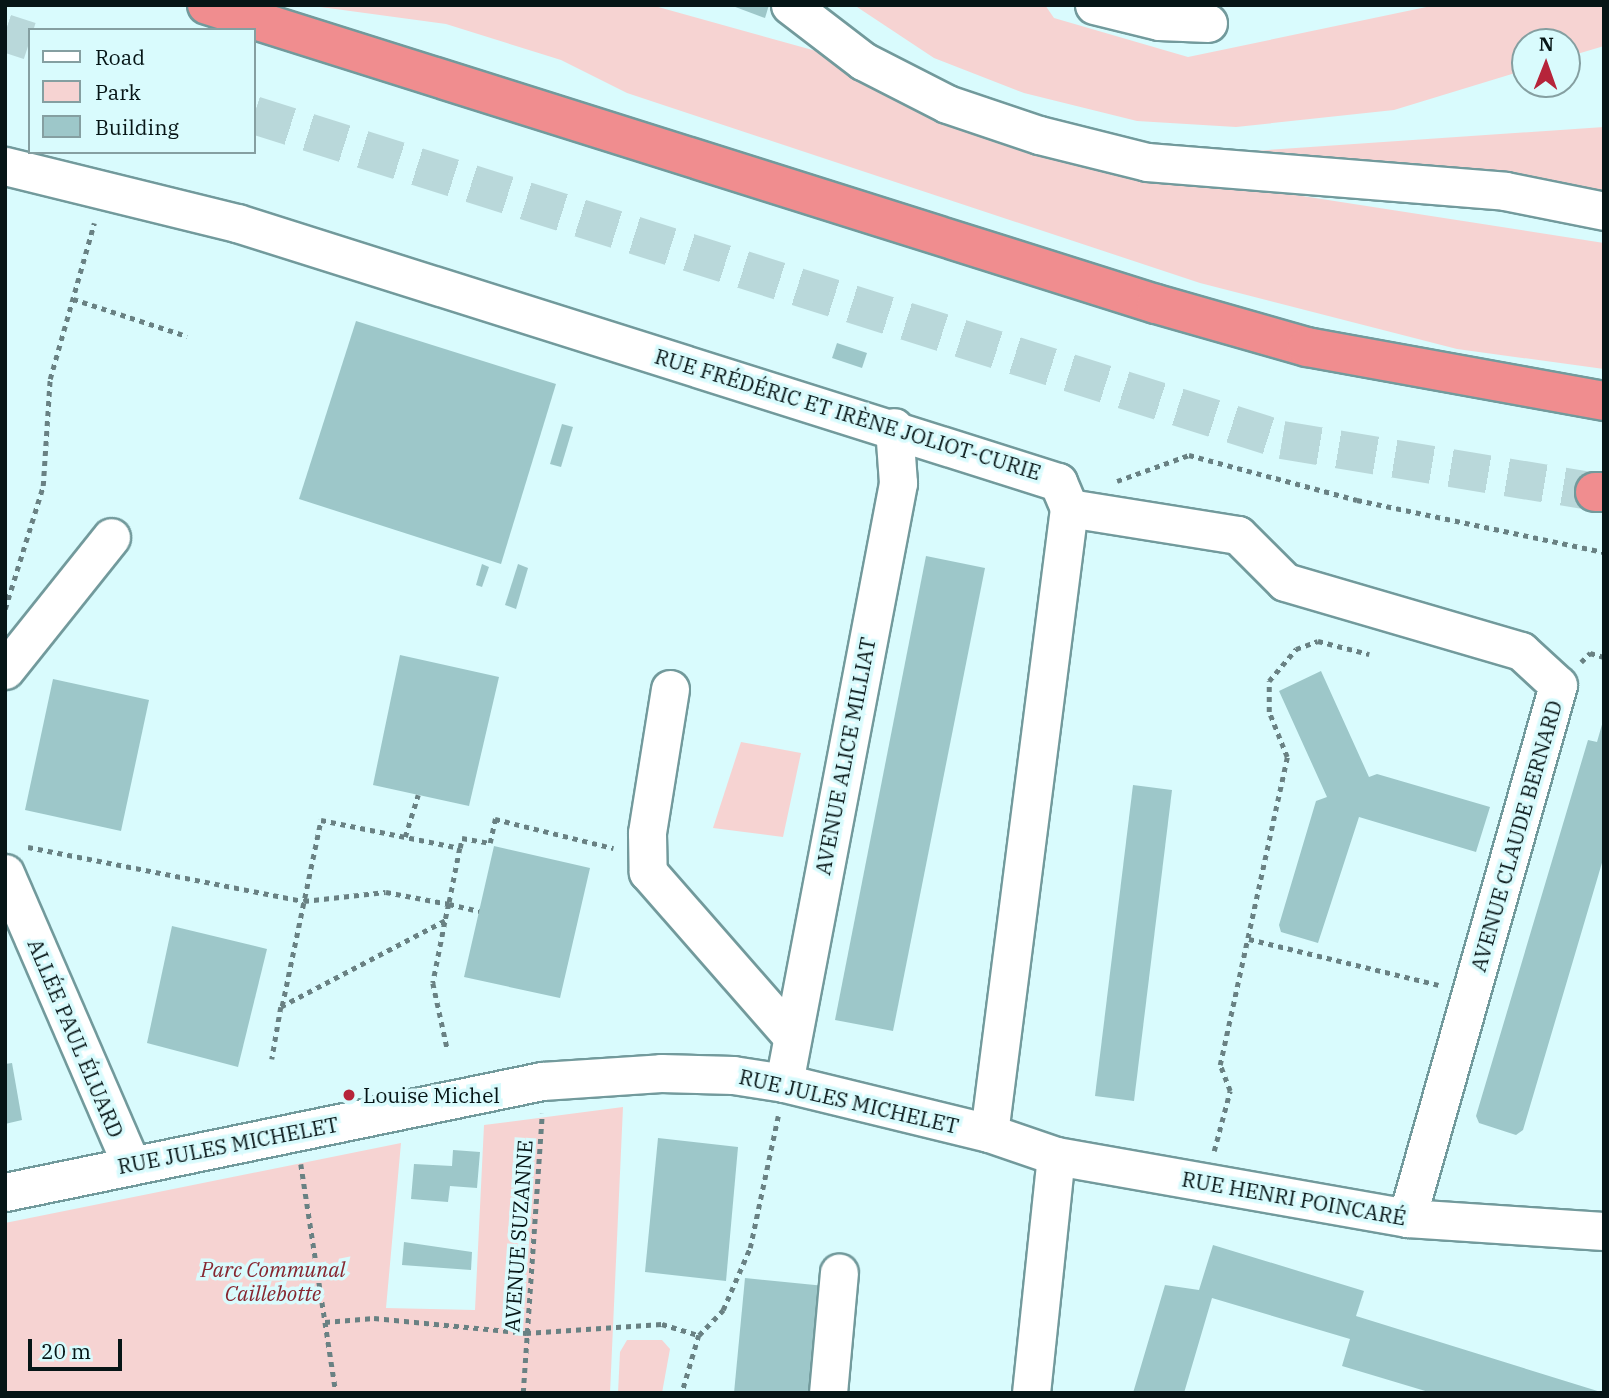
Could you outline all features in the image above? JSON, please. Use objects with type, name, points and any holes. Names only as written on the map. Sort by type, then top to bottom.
[{"type":"highway","points":[[207,5],[1168,308],[1307,347],[1604,401]]},
{"type":"street","points":[[790,5],[863,61],[947,104],[1039,135],[1147,162],[1505,191],[1604,211]]},
{"type":"street","points":[[1094,5],[1159,21],[1208,23]]},
{"type":"street","name":"RUE FRÉDÉRIC ET IRÈNE JOLIOT-CURIE","points":[[5,166],[237,223],[1051,477],[1069,508]]},
{"type":"street","name":"AVENUE ALICE MILLIAT","points":[[784,1083],[790,1034],[898,483],[894,427]]},
{"type":"street","points":[[989,1133],[1069,508]]},
{"type":"street","name":"AVENUE CLAUDE BERNARD","points":[[1069,508],[1238,536],[1285,582],[1521,651],[1558,685],[1407,1218]]},
{"type":"street","points":[[5,670],[111,537]]},
{"type":"street","points":[[670,689],[646,854],[655,886],[790,1034]]},
{"type":"street","name":"ALLÉE PAUL ÉLUARD","points":[[12,859],[131,1164]]},
{"type":"street","name":"RUE JULES MICHELET","points":[[5,1192],[542,1081],[661,1073],[733,1074],[784,1083],[989,1133]]},
{"type":"street","name":"RUE HENRI POINCARÉ","points":[[989,1133],[1056,1156],[1407,1218],[1604,1231]]},
{"type":"street","points":[[1031,1393],[1056,1156]]},
{"type":"street","points":[[828,1393],[839,1273]]},
{"type":"path","points":[[5,609],[43,486],[50,379],[103,190]]},
{"type":"path","points":[[73,299],[187,336]]},
{"type":"path","points":[[1102,486],[1189,455],[1357,500],[1604,552]]},
{"type":"path","points":[[1206,1183],[1230,1091],[1220,1065],[1287,757],[1269,712],[1269,681],[1296,649],[1318,642],[1369,654]]},
{"type":"path","points":[[405,837],[418,794]]},
{"type":"path","points":[[447,1047],[433,982],[462,838],[490,843],[495,819],[646,854]]},
{"type":"path","points":[[272,1059],[321,820],[460,848]]},
{"type":"path","points":[[12,859],[304,901],[386,892],[480,911]]},
{"type":"path","points":[[281,1007],[445,921]]},
{"type":"path","points":[[1249,939],[1471,993]]},
{"type":"path","name":"AVENUE SUZANNE","points":[[523,1393],[542,1081]]},
{"type":"path","points":[[682,1393],[699,1335],[723,1310],[750,1248],[784,1083]]},
{"type":"path","points":[[294,1132],[336,1393]]},
{"type":"path","points":[[325,1322],[374,1318],[526,1333],[662,1324],[699,1335]]},
{"type":"green space","points":[[306,5],[651,5],[827,54],[1251,188],[1604,243],[1604,369],[1457,349],[1200,283],[627,93],[561,60],[446,24]]},
{"type":"green space","points":[[854,5],[1045,5],[1054,18],[1188,57],[1436,5],[1604,5],[1604,46],[1581,53],[1581,28],[1511,28],[1511,74],[1394,110],[1236,127],[1137,121],[1024,93],[934,58]]},
{"type":"green space","points":[[1604,127],[1604,203],[1208,154]]},
{"type":"green space","points":[[741,742],[801,753],[783,837],[713,828]]},
{"type":"green space","name":"Parc Communal Caillebotte","points":[[623,1107],[610,1393],[5,1393],[5,1223],[401,1143],[386,1308],[475,1310],[484,1125]]},
{"type":"green space","points":[[627,1340],[662,1340],[670,1349],[662,1393],[618,1393],[620,1352]]},
{"type":"building","points":[[730,5],[769,5],[765,18]]},
{"type":"building","points":[[356,321],[556,384],[501,564],[299,499]]},
{"type":"building","points":[[837,343],[867,353],[862,368],[832,358]]},
{"type":"building","points":[[562,424],[573,427],[561,467],[550,464]]},
{"type":"building","points":[[926,556],[985,568],[893,1031],[835,1020]]},
{"type":"building","points":[[482,564],[489,567],[482,587],[476,585]]},
{"type":"building","points":[[518,564],[528,568],[516,609],[505,605]]},
{"type":"building","points":[[400,655],[499,677],[469,806],[373,785]]},
{"type":"building","points":[[1321,671],[1369,777],[1377,774],[1490,807],[1476,852],[1359,817],[1318,943],[1281,932],[1279,925],[1316,801],[1327,797],[1279,691]]},
{"type":"building","points":[[53,679],[149,700],[121,831],[25,810]]},
{"type":"building","points":[[1603,721],[1604,856],[1523,1130],[1516,1135],[1479,1123],[1476,1116],[1588,740],[1597,742]]},
{"type":"building","points":[[1133,785],[1172,790],[1134,1101],[1095,1096]]},
{"type":"building","points":[[494,846],[590,868],[560,998],[464,977]]},
{"type":"building","points":[[172,926],[267,949],[238,1067],[147,1043]]},
{"type":"building","points":[[12,1063],[22,1120],[5,1124],[5,1064]]},
{"type":"building","points":[[658,1138],[738,1147],[726,1281],[645,1272]]},
{"type":"building","points":[[453,1150],[480,1152],[477,1188],[450,1186],[448,1202],[411,1199],[414,1164],[452,1166]]},
{"type":"building","points":[[404,1242],[472,1252],[471,1270],[402,1265]]},
{"type":"building","points":[[1213,1245],[1364,1291],[1356,1316],[1604,1393],[1432,1393],[1342,1366],[1350,1339],[1212,1298],[1184,1393],[1133,1393],[1165,1285],[1199,1290]]},
{"type":"building","points":[[745,1278],[825,1286],[815,1393],[734,1393]]},
{"type":"tunnel","points":[[5,33],[28,40]]},
{"type":"tunnel","points":[[256,116],[1282,440],[1595,492]]},
{"type":"place","name":"Louise Michel","points":[[349,1095]]}]
